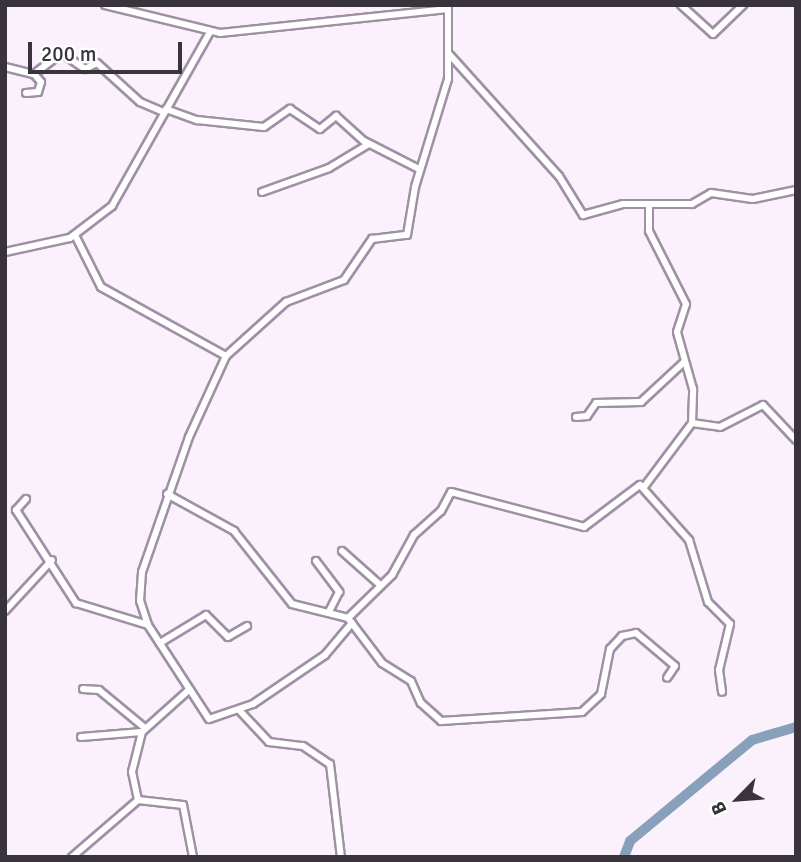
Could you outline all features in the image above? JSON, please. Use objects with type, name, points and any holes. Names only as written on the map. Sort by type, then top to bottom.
[{"type":"street","points":[[105,5],[210,32],[448,7],[449,54],[440,120],[419,169],[404,239],[372,239],[344,280],[286,302],[226,356],[167,494],[142,572],[140,601],[148,625],[209,719],[240,710],[321,658],[452,492],[584,527],[633,486],[643,487],[689,540],[708,602],[730,624],[719,670],[722,692]]},
{"type":"street","points":[[681,5],[713,34],[742,6]]},
{"type":"street","points":[[5,251],[75,235],[112,206],[210,32]]},
{"type":"street","points":[[34,74],[59,53],[85,69],[97,63],[140,102],[197,120],[264,127],[290,109],[320,129],[336,116],[369,144],[419,169]]},
{"type":"street","points":[[449,54],[559,176],[583,215],[623,204],[649,208],[692,204],[715,193],[753,199],[796,190]]},
{"type":"street","points":[[5,67],[34,74],[41,82],[38,92],[26,93]]},
{"type":"street","points":[[262,192],[329,168],[369,144]]},
{"type":"street","points":[[643,487],[692,423],[693,384],[684,362],[677,332],[687,304],[649,231],[649,208]]},
{"type":"street","points":[[75,235],[101,287],[226,356]]},
{"type":"street","points":[[576,418],[587,416],[596,403],[641,402],[684,362]]},
{"type":"street","points":[[692,423],[720,427],[763,405],[796,440]]},
{"type":"street","points":[[167,494],[234,531],[292,604],[329,612],[350,620],[382,663],[411,681],[421,703],[441,721],[582,712],[601,694],[610,649],[636,633],[675,666],[667,678]]},
{"type":"street","points":[[26,499],[16,510],[52,560],[76,603],[148,625]]},
{"type":"street","points":[[342,551],[379,584]]},
{"type":"street","points":[[5,611],[52,560]]},
{"type":"street","points":[[316,561],[339,592],[329,612]]},
{"type":"street","points":[[160,643],[206,615],[228,637],[247,626]]},
{"type":"street","points":[[83,689],[99,690],[144,730]]},
{"type":"street","points":[[138,800],[132,772],[144,730],[190,689]]},
{"type":"street","points":[[240,710],[269,742],[303,746],[330,764],[341,857]]},
{"type":"street","points":[[81,737],[144,730]]},
{"type":"street","points":[[72,857],[138,800],[183,805],[193,857]]},
{"type":"waterway","points":[[624,857],[630,841],[752,740],[796,727]]}]
